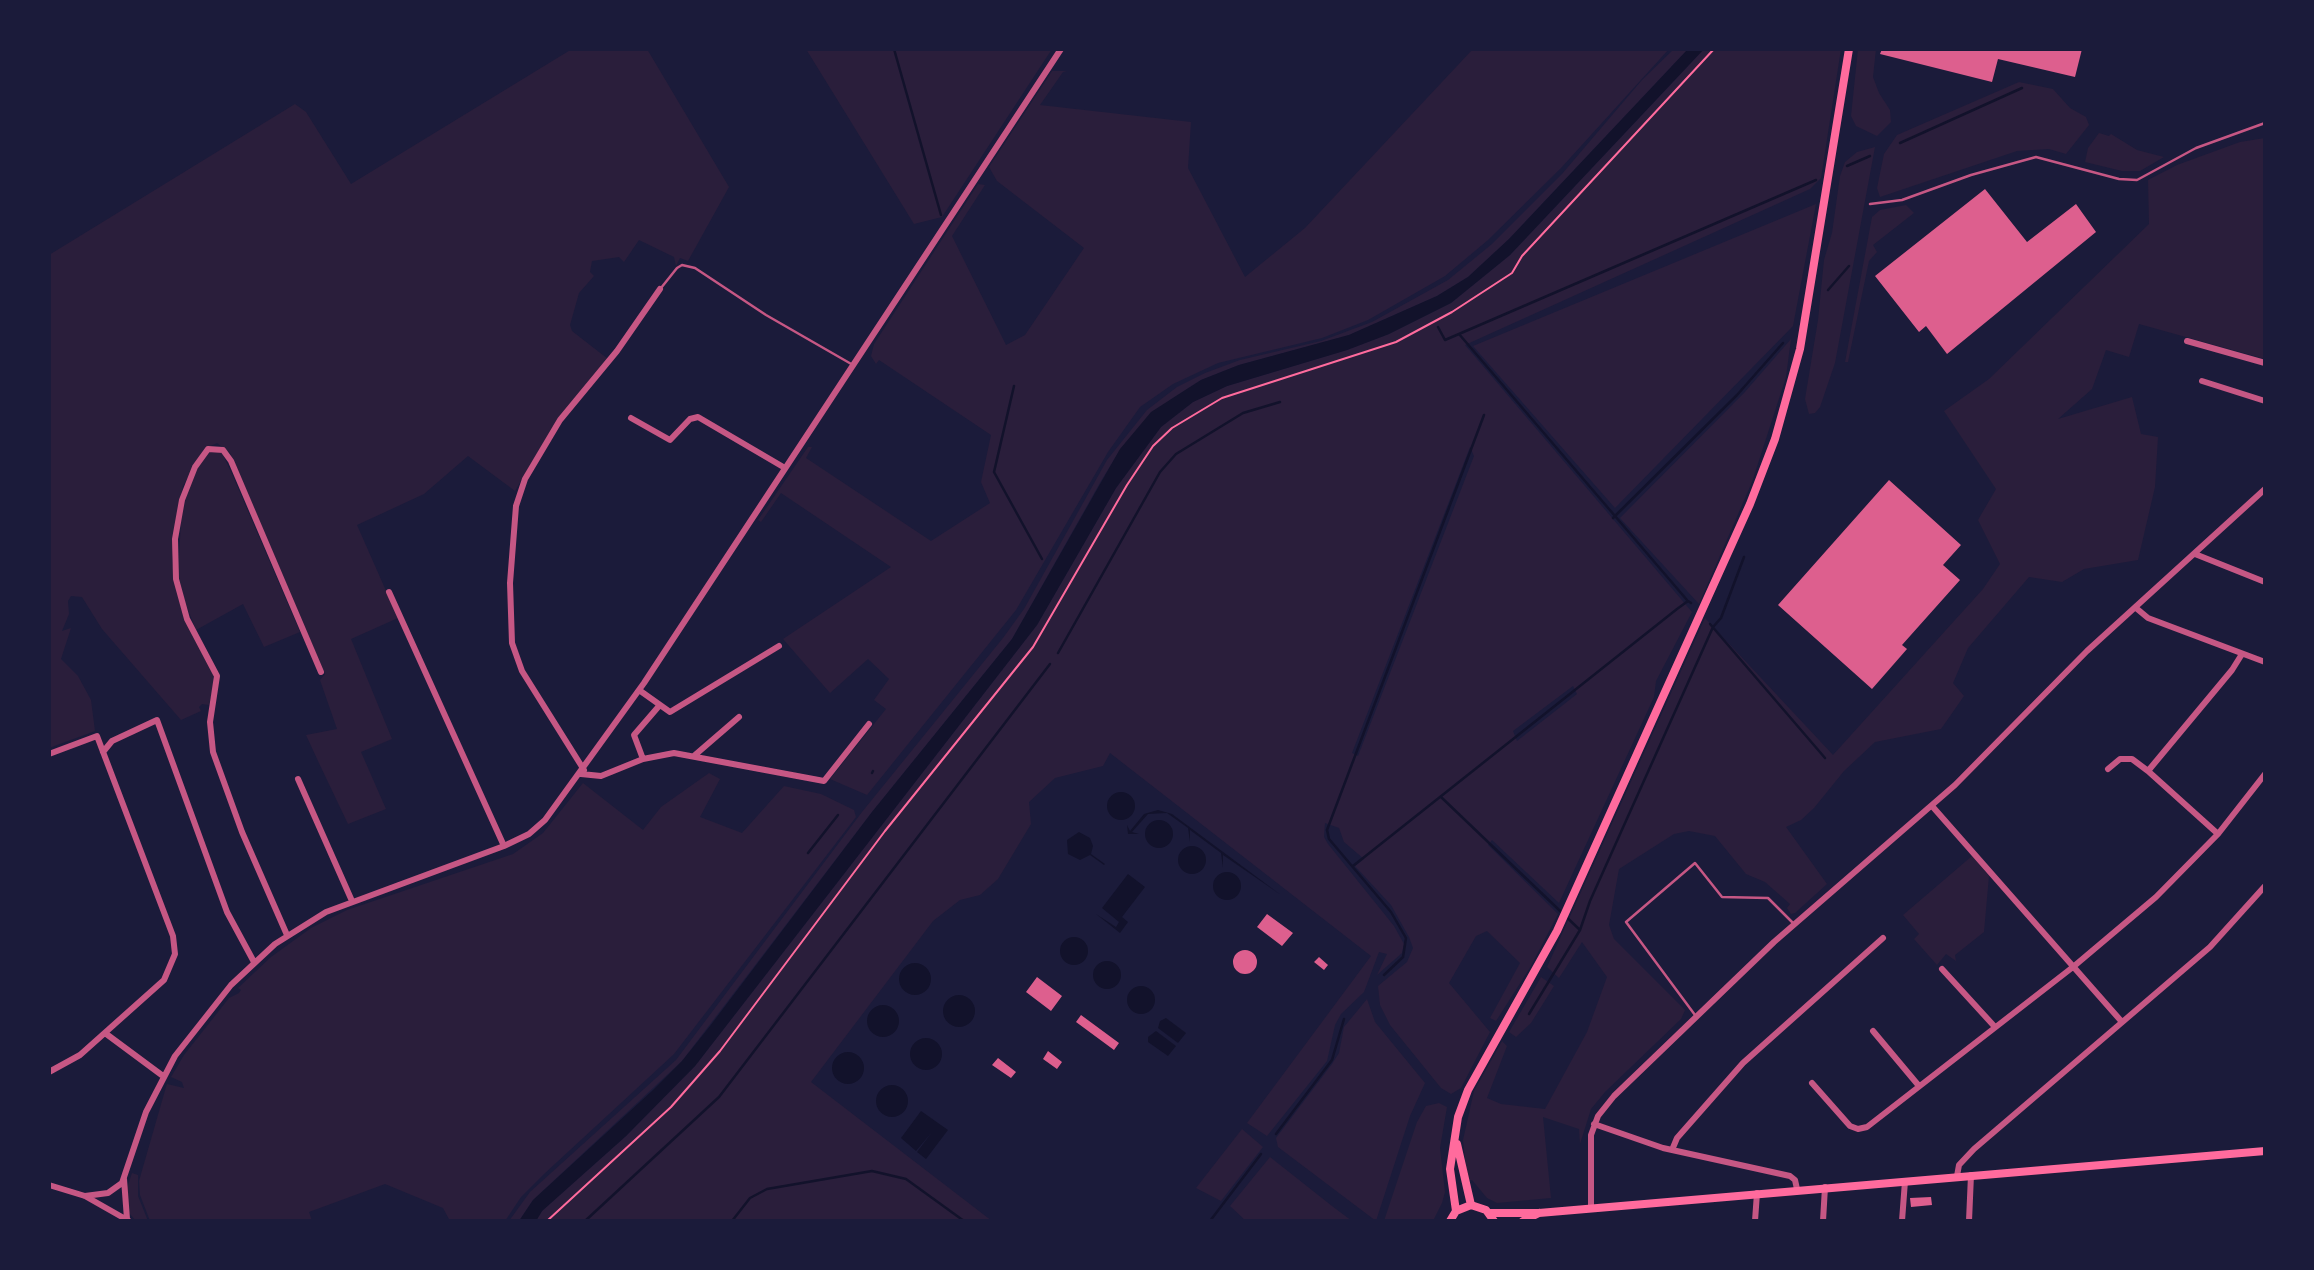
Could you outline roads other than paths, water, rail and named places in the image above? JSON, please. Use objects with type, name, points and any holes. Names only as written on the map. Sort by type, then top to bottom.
[{"type":"main road","points":[[1456,1211],[1450,1168],[1468,1090],[1561,923],[1745,515],[1773,446],[1800,349],[1849,49]]},
{"type":"main road","points":[[1455,1138],[1471,1205],[1492,1217],[1591,1206],[2265,1151]]},
{"type":"main road","points":[[1450,1221],[1456,1211],[1471,1205]]},
{"type":"main road","points":[[1523,1221],[1539,1213]]},
{"type":"street","points":[[128,1220],[124,1179],[146,1112],[163,1076],[177,1053],[217,1002],[254,962],[288,935],[320,915],[504,846],[540,825],[582,772],[639,690],[1061,49]]},
{"type":"street","points":[[660,289],[609,361],[560,420],[520,489],[510,583],[512,643],[522,671],[582,772],[601,776],[643,759],[668,753],[695,755],[824,781],[869,724]]},
{"type":"street","points":[[2187,341],[2265,363]]},
{"type":"street","points":[[2202,381],[2265,401]]},
{"type":"street","points":[[631,418],[670,440],[690,419],[698,417],[785,468]]},
{"type":"street","points":[[288,935],[242,832],[213,752],[210,722],[217,676],[187,619],[176,579],[175,539],[182,500],[195,467],[208,449],[223,450],[231,461],[321,672]]},
{"type":"street","points":[[1591,1206],[1589,1144],[1594,1124],[1614,1096],[1794,924],[1932,806],[2081,657],[2265,489]]},
{"type":"street","points":[[2195,554],[2265,582]]},
{"type":"street","points":[[389,592],[504,846]]},
{"type":"street","points":[[2136,608],[2148,618],[2265,662]]},
{"type":"street","points":[[639,690],[670,712],[779,646]]},
{"type":"street","points":[[2148,771],[2232,670],[2242,654]]},
{"type":"street","points":[[643,759],[634,735],[659,706]]},
{"type":"street","points":[[695,755],[739,717]]},
{"type":"street","points":[[103,752],[112,741],[157,720],[227,912],[254,962]]},
{"type":"street","points":[[49,754],[97,736],[173,936],[175,954],[164,980],[80,1055],[49,1072]]},
{"type":"street","points":[[2108,769],[2120,759],[2132,759],[2218,834]]},
{"type":"street","points":[[1812,1083],[1850,1126],[1858,1129],[1867,1127],[2073,967],[2156,897],[2218,834],[2265,774]]},
{"type":"street","points":[[298,779],[352,901]]},
{"type":"street","points":[[1932,806],[2122,1022]]},
{"type":"street","points":[[1957,1176],[1960,1164],[1974,1149],[2210,947],[2265,886]]},
{"type":"street","points":[[1671,1150],[1677,1138],[1743,1063],[1883,938]]},
{"type":"street","points":[[1942,969],[1994,1027]]},
{"type":"street","points":[[1873,1031],[1919,1086]]},
{"type":"street","points":[[105,1033],[163,1076]]},
{"type":"street","points":[[1594,1124],[1671,1150],[1790,1176],[1797,1189]]},
{"type":"street","points":[[1969,1221],[1971,1175]]},
{"type":"street","points":[[85,1196],[108,1193],[124,1179]]},
{"type":"street","points":[[1902,1221],[1905,1181]]},
{"type":"street","points":[[49,1185],[85,1196],[128,1220]]},
{"type":"street","points":[[1822,1221],[1825,1187]]},
{"type":"street","points":[[1755,1221],[1757,1193]]},
{"type":"lane","points":[[1870,204],[1902,200],[2003,165],[2036,157],[2124,180],[2137,180],[2189,151],[2265,123]]},
{"type":"lane","points":[[660,289],[682,265],[695,268],[758,310],[853,365]]},
{"type":"lane","points":[[1696,1016],[1626,922],[1695,863],[1722,897],[1768,898],[1794,924]]},
{"type":"waterway","points":[[894,49],[941,215]]},
{"type":"waterway","points":[[1900,143],[2022,88]]},
{"type":"waterway","points":[[1847,166],[1870,156]]},
{"type":"waterway","points":[[1438,327],[1445,340],[1816,180]]},
{"type":"waterway","points":[[1828,290],[1849,266]]},
{"type":"waterway","points":[[1459,334],[1687,600]]},
{"type":"waterway","points":[[1613,518],[1737,395],[1783,343]]},
{"type":"waterway","points":[[1014,386],[994,472],[1042,559]]},
{"type":"waterway","points":[[1058,653],[1160,472],[1176,454],[1243,413],[1280,402]]},
{"type":"waterway","points":[[1384,975],[1403,957],[1406,938],[1391,912],[1329,839],[1327,830],[1484,415]]},
{"type":"waterway","points":[[1529,1014],[1580,930],[1590,901],[1713,627],[1721,618],[1744,557]]},
{"type":"waterway","points":[[1353,866],[1677,609],[1688,601],[1691,603]]},
{"type":"waterway","points":[[1710,624],[1825,758]]},
{"type":"waterway","points":[[585,1221],[719,1097],[1050,664]]},
{"type":"waterway","points":[[1441,797],[1580,930]]},
{"type":"waterway","points":[[808,853],[838,815]]},
{"type":"waterway","points":[[1276,1134],[1332,1060],[1344,1019]]},
{"type":"waterway","points":[[1210,1221],[1261,1154]]},
{"type":"waterway","points":[[732,1221],[750,1198],[767,1189],[872,1171],[906,1179],[964,1221]]}]
